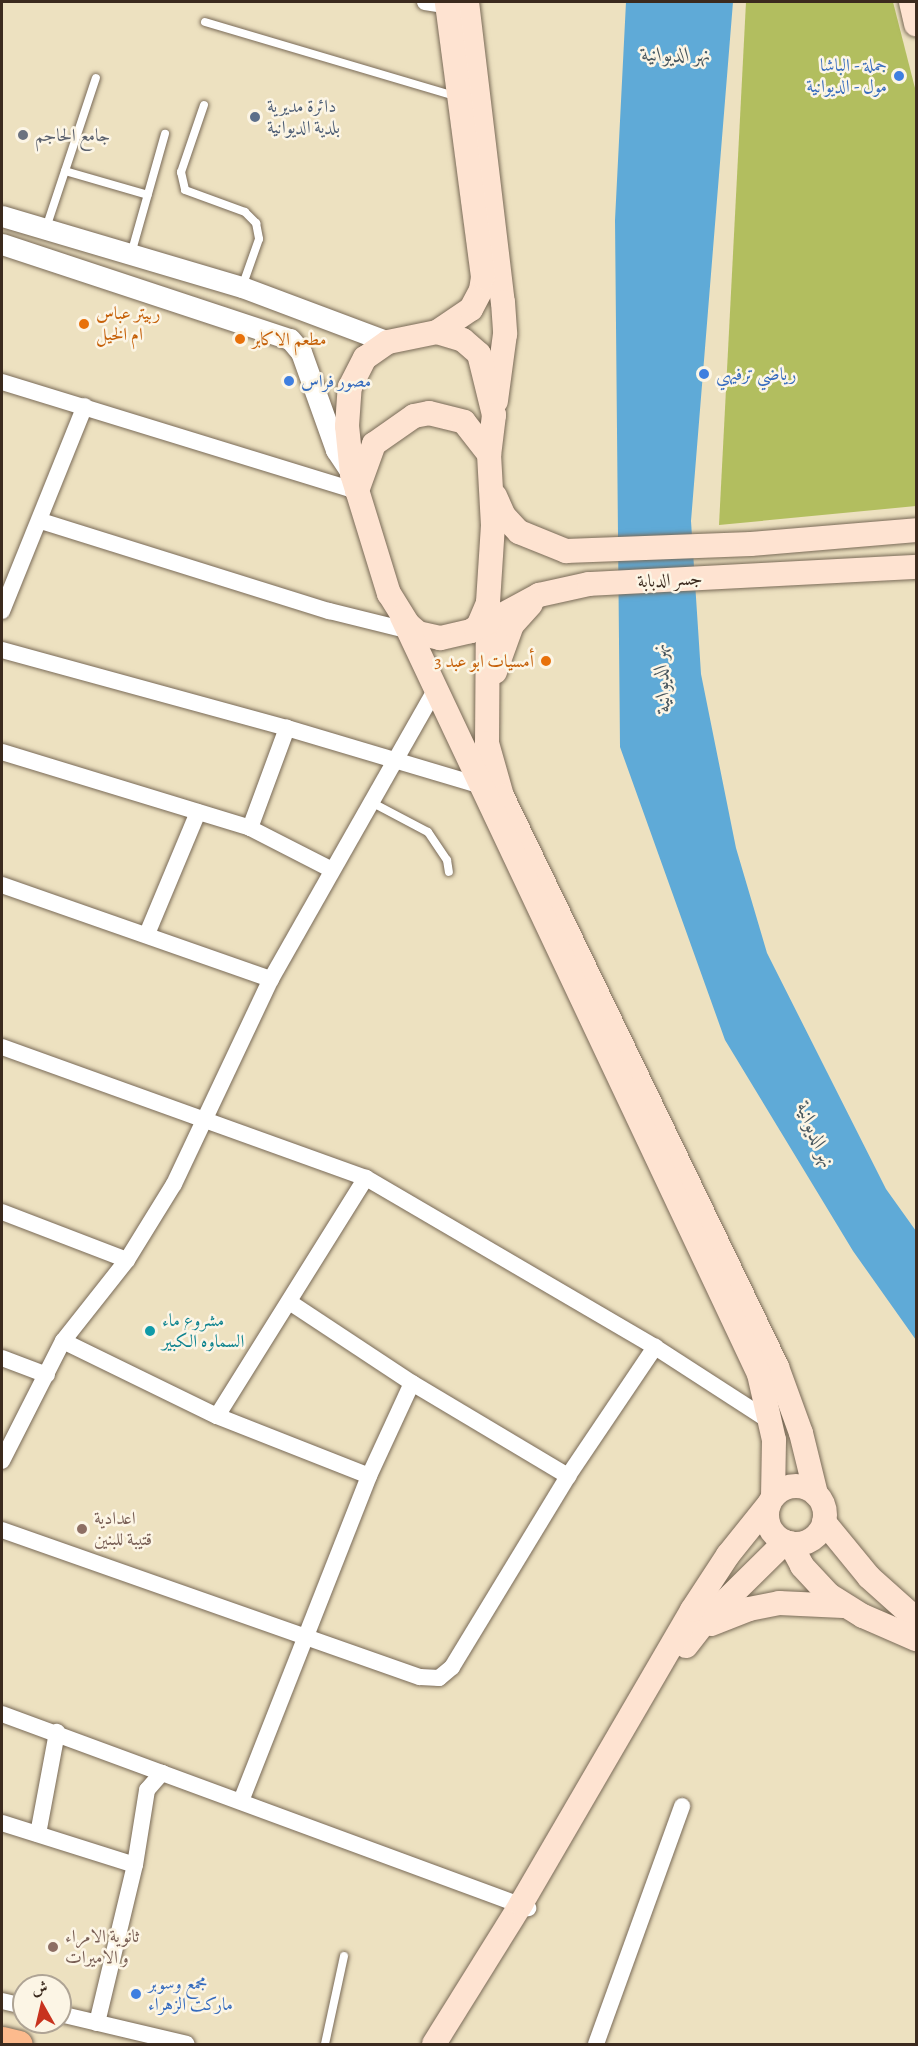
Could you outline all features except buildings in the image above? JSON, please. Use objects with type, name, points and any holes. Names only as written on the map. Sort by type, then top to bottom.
[{"type":"main road","points":[[911,2],[916,24]]},
{"type":"main road","points":[[457,4],[460,98],[483,277],[481,290],[471,309],[437,332],[388,342],[365,358],[350,387],[347,445],[354,483],[389,594],[409,626],[478,786],[759,1374],[771,1422],[771,1500],[767,1522],[788,1542],[810,1577],[846,1606],[916,1639]]},
{"type":"main road","points":[[434,2044],[525,1906],[696,1632],[788,1542],[807,1541],[824,1522],[825,1512],[816,1494],[801,1433],[777,1367],[502,796],[487,743],[482,618],[493,525],[490,465],[505,334],[457,4]]},
{"type":"main road","points":[[437,332],[464,340],[479,354],[494,416]]},
{"type":"main road","points":[[354,483],[374,444],[414,416],[436,414],[464,422],[490,465]]},
{"type":"main road","name":"جسر الدبابة","points":[[490,465],[504,516],[519,532],[566,550],[591,551],[751,544],[916,530]]},
{"type":"main road","name":"جسر الدبابة","points":[[409,626],[440,638],[482,618],[546,593],[589,584],[916,567]]},
{"type":"main road","points":[[487,743],[491,691],[499,652],[512,625],[546,593]]},
{"type":"main road","points":[[448,2044],[710,1582],[771,1500],[790,1486],[799,1486],[816,1494]]},
{"type":"main road","points":[[824,1522],[869,1577],[916,1619]]},
{"type":"main road","points":[[696,1632],[763,1606],[804,1602],[846,1606]]},
{"type":"main road","points":[[2,2040],[20,2044]]},
{"type":"street","points":[[424,2],[457,4]]},
{"type":"street","points":[[2,216],[242,287],[388,342]]},
{"type":"street","points":[[2,244],[290,339],[301,352],[336,450],[354,483]]},
{"type":"street","points":[[2,382],[354,483]]},
{"type":"street","points":[[2,611],[41,521],[85,406]]},
{"type":"street","points":[[41,521],[328,611],[409,626]]},
{"type":"street","points":[[2,650],[287,728],[478,786]]},
{"type":"street","points":[[2,1461],[63,1341],[127,1260],[174,1184],[203,1117],[271,979],[392,760],[435,690]]},
{"type":"street","points":[[250,828],[287,728]]},
{"type":"street","points":[[2,752],[250,828],[332,870]]},
{"type":"street","points":[[147,934],[198,812]]},
{"type":"street","points":[[2,885],[271,979]]},
{"type":"street","points":[[2,1047],[203,1117],[366,1178],[655,1347],[771,1422]]},
{"type":"street","points":[[217,1416],[291,1303],[366,1178]]},
{"type":"street","points":[[2,1212],[127,1260]]},
{"type":"street","points":[[291,1303],[412,1383],[568,1476]]},
{"type":"street","points":[[63,1341],[217,1416],[369,1476]]},
{"type":"street","points":[[2,1530],[306,1635],[420,1677],[439,1678],[452,1667],[568,1476],[655,1347]]},
{"type":"street","points":[[2,1358],[46,1375]]},
{"type":"street","points":[[241,1801],[369,1476],[412,1383]]},
{"type":"street","points":[[2,1714],[57,1732],[162,1773],[525,1906]]},
{"type":"street","points":[[38,1834],[57,1732]]},
{"type":"street","points":[[97,2023],[135,1865],[147,1790],[162,1773]]},
{"type":"street","points":[[596,2044],[682,1806]]},
{"type":"street","points":[[2,1823],[135,1865]]},
{"type":"street","points":[[72,2017],[187,2044]]},
{"type":"lane","points":[[205,22],[460,98]]},
{"type":"lane","points":[[46,229],[96,78]]},
{"type":"lane","points":[[204,105],[181,172],[185,190],[245,212],[256,223],[259,239],[242,287]]},
{"type":"lane","points":[[131,254],[165,134]]},
{"type":"lane","points":[[65,171],[148,195]]},
{"type":"lane","points":[[370,801],[428,832],[447,860],[449,872]]},
{"type":"lane","points":[[325,2044],[344,1956]]},
{"type":"green space","points":[[746,2],[893,2],[916,92],[916,506],[719,525]]},
{"type":"water","name":"نهر الديوانية","points":[[626,2],[733,2],[691,521],[701,674],[736,848],[767,953],[886,1189],[916,1231],[916,1340],[853,1251],[725,1040],[620,747],[615,220]]},
{"type":"place","name":"جملة - الباشا مول - الديوانية","points":[[899,76]]},
{"type":"place","name":"دائرة مديرية بلدية الديوانية","points":[[255,117]]},
{"type":"place","name":"جامع الحاجم","points":[[23,135]]},
{"type":"place","name":"ربيتر عباس ام الخيل","points":[[84,324]]},
{"type":"place","name":"مطعم الاكابر","points":[[240,339]]},
{"type":"place","name":"رياضي ترفيهي","points":[[704,374]]},
{"type":"place","name":"مصور فراس","points":[[289,381]]},
{"type":"place","name":"أمسيات ابو عبد 3","points":[[546,661]]},
{"type":"place","name":"مشروع ماء السماوه الكبير","points":[[150,1331]]},
{"type":"place","name":"اعدادية قتيبة للبنين","points":[[82,1529]]},
{"type":"place","name":"ثانوية الامراء و الاميرات","points":[[53,1947]]},
{"type":"place","name":"مجمع وسوبر ماركت الزهراء","points":[[136,1994]]}]
